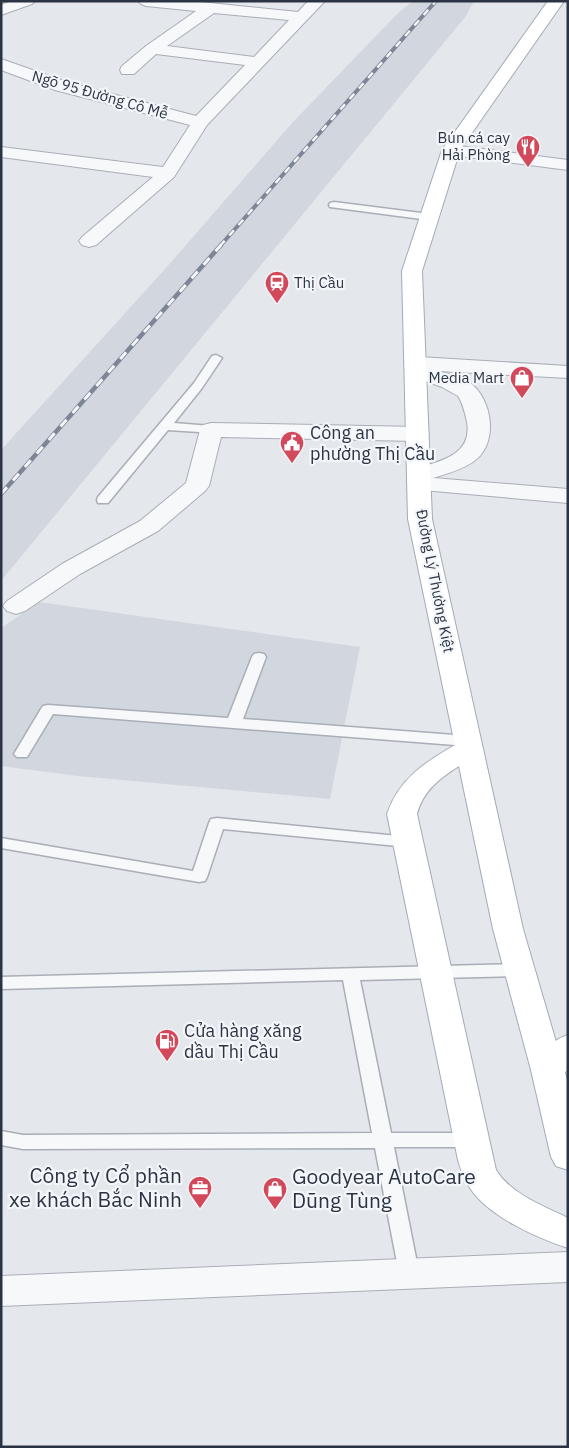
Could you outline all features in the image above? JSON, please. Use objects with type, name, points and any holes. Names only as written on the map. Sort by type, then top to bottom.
[{"type":"main road","name":"Đường Lý Thường Kiệt","points":[[556,1],[451,150],[412,271],[420,519],[508,929],[519,970],[558,1058],[568,1157]]},
{"type":"main road","points":[[469,745],[428,775],[405,800],[402,814],[474,1160],[481,1178],[509,1203],[568,1234]]},
{"type":"street","points":[[1,10],[27,1]]},
{"type":"street","points":[[146,1],[302,17]]},
{"type":"street","points":[[89,241],[168,173],[200,122],[317,1]]},
{"type":"street","points":[[128,70],[152,49],[211,8]]},
{"type":"street","points":[[152,49],[258,62]]},
{"type":"street","name":"Ngõ 95 Đường Cô Mễ","points":[[1,64],[60,86],[200,122]]},
{"type":"street","points":[[451,150],[568,165]]},
{"type":"street","points":[[1,152],[168,173]]},
{"type":"street","points":[[416,366],[568,372]]},
{"type":"street","points":[[416,366],[464,389],[471,397],[480,426],[480,437],[471,454],[419,480]]},
{"type":"street","points":[[16,606],[71,569],[149,526],[197,486],[211,430],[418,434]]},
{"type":"street","points":[[419,480],[568,496]]},
{"type":"street","points":[[1,1291],[568,1267]]},
{"type":"lane","points":[[334,205],[429,218]]},
{"type":"lane","points":[[103,500],[198,385],[216,358]]},
{"type":"lane","points":[[165,426],[211,430]]},
{"type":"lane","points":[[234,723],[259,657]]},
{"type":"lane","points":[[22,754],[48,709],[234,723],[469,745]]},
{"type":"lane","points":[[1,843],[199,877],[217,823],[408,842]]},
{"type":"lane","points":[[1,983],[519,970]]},
{"type":"lane","points":[[350,974],[410,1273]]},
{"type":"lane","points":[[1,1138],[23,1142],[470,1140]]},
{"type":"shaded area","points":[[413,1],[474,1],[466,16],[1,581],[1,450],[166,268],[293,122],[399,12]]},
{"type":"shaded area","points":[[39,602],[360,647],[330,799],[78,776],[1,766],[1,628]]},
{"type":"railway","points":[[220,246],[436,1]]},
{"type":"railway","points":[[1,494],[221,245]]},
{"type":"place","name":"Bún cá cay Hải Phòng","points":[[528,168]]},
{"type":"place","name":"Thị Cầu","points":[[277,304]]},
{"type":"place","name":"Media Mart","points":[[522,399]]},
{"type":"place","name":"Công an phường Thị Cầu","points":[[292,464]]},
{"type":"place","name":"Cửa hàng xăng dầu Thị Cầu","points":[[167,1062]]},
{"type":"place","name":"Công ty Cổ phần xe khách Bắc Ninh","points":[[200,1209]]},
{"type":"place","name":"Goodyear AutoCare Dũng Tùng","points":[[275,1210]]}]
